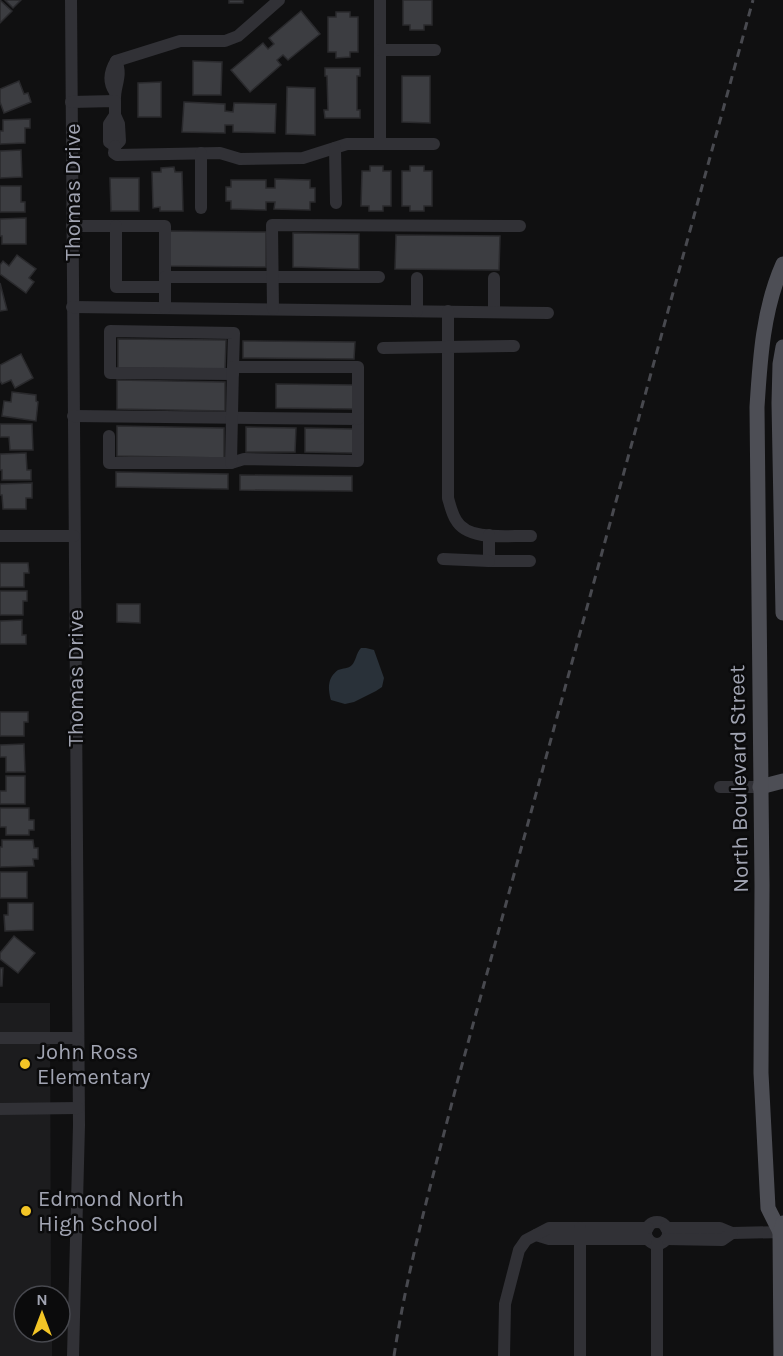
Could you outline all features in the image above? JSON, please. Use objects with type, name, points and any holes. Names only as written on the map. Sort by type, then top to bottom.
[{"type":"main road","name":"North Boulevard Street","points":[[781,1356],[782,1229],[768,1208],[761,1072],[762,885],[757,407],[765,323],[776,279],[783,264]]},
{"type":"main road","points":[[783,347],[779,403],[783,613]]},
{"type":"main road","points":[[760,787],[783,781]]},
{"type":"street","name":"Thomas Drive","points":[[71,0],[78,1038],[73,1356]]},
{"type":"street","points":[[279,0],[238,36],[225,41],[180,41],[116,61],[119,68],[115,115],[109,124],[109,142],[115,146],[114,153],[117,155],[220,153],[240,159],[303,158],[346,144],[434,144]]},
{"type":"street","points":[[380,0],[380,144]]},
{"type":"street","points":[[380,51],[435,50]]},
{"type":"street","points":[[71,102],[115,96]]},
{"type":"street","points":[[335,148],[336,203]]},
{"type":"street","points":[[201,153],[201,208]]},
{"type":"street","points":[[273,309],[272,225],[520,226]]},
{"type":"street","points":[[72,226],[165,226],[165,308]]},
{"type":"street","points":[[116,226],[116,287],[165,282],[273,277],[379,277]]},
{"type":"street","points":[[417,278],[417,311]]},
{"type":"street","points":[[494,278],[494,312]]},
{"type":"street","points":[[72,307],[548,313]]},
{"type":"street","points":[[448,311],[448,498],[456,521],[469,532],[480,535],[531,536]]},
{"type":"street","points":[[110,436],[109,463],[231,463],[244,459],[358,461],[358,367],[233,371],[110,373],[110,331],[234,333],[233,371],[233,417],[231,463]]},
{"type":"street","points":[[383,348],[514,346]]},
{"type":"street","points":[[73,416],[358,419]]},
{"type":"street","points":[[489,535],[489,561]]},
{"type":"street","points":[[0,536],[74,536]]},
{"type":"street","points":[[443,559],[530,561]]},
{"type":"street","points":[[720,787],[760,787]]},
{"type":"street","points":[[0,1038],[78,1038]]},
{"type":"street","points":[[0,1108],[78,1108]]},
{"type":"street","points":[[504,1356],[504,1304],[519,1250],[526,1240],[536,1234],[549,1239],[580,1233],[657,1236],[720,1228],[732,1233],[782,1229]]},
{"type":"street","points":[[580,1233],[580,1356]]},
{"type":"street","points":[[657,1236],[657,1356]]},
{"type":"shaded area","points":[[361,648],[374,650],[384,678],[382,687],[354,702],[345,704],[331,700],[329,688],[334,673],[352,665]]},
{"type":"shaded area","name":"Edmond North High School","points":[[0,1003],[50,1003],[51,1284],[12,1284],[12,1344],[52,1344],[52,1356],[0,1356]]},
{"type":"building","points":[[0,0],[12,11],[0,23]]},
{"type":"building","points":[[5,0],[21,0],[13,8]]},
{"type":"building","points":[[229,0],[243,0],[243,3],[229,3]]},
{"type":"building","points":[[403,0],[432,0],[432,25],[424,25],[424,30],[410,30],[410,25],[403,25]]},
{"type":"building","points":[[301,11],[320,34],[288,60],[283,55],[277,60],[281,65],[250,92],[231,70],[263,43],[268,49],[274,44],[269,38]]},
{"type":"building","points":[[336,12],[350,12],[350,17],[358,17],[358,52],[350,52],[350,57],[336,58],[336,52],[328,52],[328,17],[336,17]]},
{"type":"building","points":[[193,61],[222,62],[221,95],[193,95]]},
{"type":"building","points":[[325,68],[360,68],[360,76],[357,76],[357,110],[360,110],[360,118],[325,118],[324,110],[328,110]]},
{"type":"building","points":[[402,76],[430,76],[430,123],[402,122]]},
{"type":"building","points":[[19,81],[24,94],[28,93],[31,102],[4,113],[0,102],[0,89]]},
{"type":"building","points":[[161,82],[161,117],[138,117],[138,83]]},
{"type":"building","points":[[287,87],[315,88],[315,135],[286,134]]},
{"type":"building","points":[[184,102],[225,104],[225,111],[233,112],[234,103],[276,104],[275,133],[233,132],[233,125],[225,125],[225,133],[182,132]]},
{"type":"building","points":[[30,119],[30,128],[25,128],[25,143],[0,144],[3,120]]},
{"type":"building","points":[[21,150],[22,177],[0,178],[0,151]]},
{"type":"building","points":[[370,166],[383,166],[383,171],[391,171],[391,206],[383,206],[383,211],[369,211],[369,206],[361,206],[362,171],[370,171]]},
{"type":"building","points":[[410,166],[424,166],[424,171],[432,171],[432,206],[424,206],[424,211],[410,211],[410,206],[402,206],[402,171],[410,171]]},
{"type":"building","points":[[174,167],[175,172],[182,172],[183,211],[160,211],[160,207],[153,208],[152,172],[161,172],[161,168]]},
{"type":"building","points":[[110,178],[139,178],[139,211],[111,211]]},
{"type":"building","points":[[275,179],[310,180],[310,188],[315,188],[315,202],[310,202],[310,210],[274,209],[275,202],[266,202],[266,210],[231,209],[231,201],[226,201],[226,187],[231,187],[231,180],[266,180],[266,188],[275,188]]},
{"type":"building","points":[[0,186],[21,186],[21,202],[25,202],[25,212],[0,212]]},
{"type":"building","points":[[26,218],[26,244],[2,244],[0,219]]},
{"type":"building","points":[[168,231],[266,232],[266,267],[168,266]]},
{"type":"building","points":[[293,233],[359,234],[359,269],[293,267]]},
{"type":"building","points":[[396,235],[500,236],[499,270],[395,269]]},
{"type":"building","points":[[17,255],[36,269],[29,278],[34,282],[26,293],[0,274],[0,265],[3,261],[9,266]]},
{"type":"building","points":[[0,283],[7,310],[0,311]]},
{"type":"building","points":[[118,339],[226,340],[225,369],[118,368]]},
{"type":"building","points":[[243,341],[355,342],[354,359],[243,358]]},
{"type":"building","points":[[21,354],[33,378],[15,388],[11,380],[2,384],[0,365]]},
{"type":"building","points":[[117,380],[225,382],[225,411],[117,409]]},
{"type":"building","points":[[276,384],[355,385],[354,409],[276,408]]},
{"type":"building","points":[[12,392],[36,395],[38,402],[36,421],[2,416],[4,401],[11,402]]},
{"type":"building","points":[[0,424],[32,424],[33,450],[10,450],[9,437],[0,437]]},
{"type":"building","points":[[117,426],[224,428],[224,458],[117,456]]},
{"type":"building","points":[[246,427],[296,428],[295,452],[246,452]]},
{"type":"building","points":[[305,428],[354,429],[353,453],[305,452]]},
{"type":"building","points":[[26,453],[27,470],[31,470],[31,480],[2,480],[0,454]]},
{"type":"building","points":[[116,472],[228,474],[228,489],[116,487]]},
{"type":"building","points":[[240,475],[352,476],[352,491],[240,490]]},
{"type":"building","points":[[32,483],[32,498],[26,498],[26,509],[3,509],[0,484]]},
{"type":"building","points":[[0,563],[28,563],[29,573],[24,573],[24,587],[0,587]]},
{"type":"building","points":[[0,591],[27,591],[27,601],[23,601],[23,615],[0,615]]},
{"type":"building","points":[[117,604],[140,604],[140,623],[117,622]]},
{"type":"building","points":[[22,620],[22,635],[26,635],[26,644],[0,644],[0,621]]},
{"type":"building","points":[[0,712],[28,712],[28,722],[24,722],[24,736],[0,736]]},
{"type":"building","points":[[24,744],[25,772],[6,772],[6,757],[0,757],[0,745]]},
{"type":"building","points":[[6,776],[25,776],[25,804],[0,804],[0,791],[6,791]]},
{"type":"building","points":[[0,808],[29,808],[29,820],[34,820],[34,830],[29,830],[29,835],[6,835],[6,827],[0,827]]},
{"type":"building","points":[[2,840],[33,840],[34,848],[38,848],[38,859],[33,859],[34,866],[0,867]]},
{"type":"building","points":[[0,872],[27,872],[27,898],[0,898]]},
{"type":"building","points":[[8,903],[33,903],[33,930],[5,931],[4,915],[8,915]]},
{"type":"building","points":[[14,936],[35,953],[18,973],[0,959],[0,953]]},
{"type":"building","points":[[0,968],[3,968],[2,986],[0,986]]},
{"type":"railway","points":[[394,1356],[414,1253],[457,1083],[753,0]]},
{"type":"place","name":"John Ross Elementary","points":[[25,1064]]},
{"type":"place","name":"Edmond North High School","points":[[26,1211]]}]
